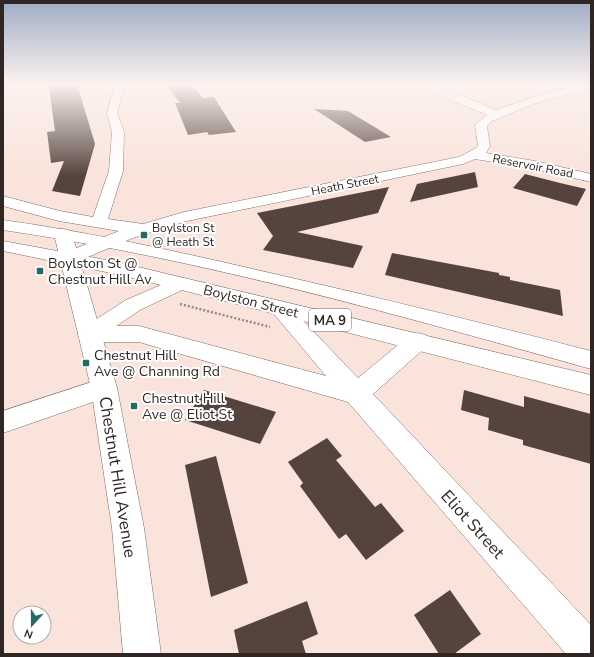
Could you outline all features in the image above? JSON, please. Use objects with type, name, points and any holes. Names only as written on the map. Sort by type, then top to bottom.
[{"type":"main road","points":[[99,222],[116,171],[118,132],[113,115]]},
{"type":"main road","points":[[474,155],[481,151],[484,146],[481,125],[484,121],[495,115]]},
{"type":"main road","name":"Reservoir Road","points":[[474,155],[535,165],[591,178]]},
{"type":"main road","name":"Heath Street","points":[[69,258],[105,242],[184,217],[446,164],[474,155]]},
{"type":"main road","points":[[3,201],[53,214],[124,227],[153,226]]},
{"type":"main road","points":[[99,222],[184,217]]},
{"type":"main road","name":"Boylston Street","points":[[3,226],[63,234],[105,242],[320,290],[591,360]]},
{"type":"main road","name":"Chestnut Hill Avenue","points":[[63,234],[104,388],[128,528],[142,654]]},
{"type":"main road","name":"Boylston Street","points":[[3,246],[69,258],[178,293],[275,318],[418,341],[591,385]]},
{"type":"main road","points":[[89,334],[133,305],[178,293]]},
{"type":"main road","name":"Eliot Street","points":[[275,318],[356,394],[591,653]]},
{"type":"main road","points":[[89,334],[139,334],[356,394],[418,341]]},
{"type":"main road","points":[[3,422],[104,388]]},
{"type":"path","points":[[178,293],[275,318]]},
{"type":"building","points":[[53,115],[86,115],[95,144],[80,196],[52,191],[64,161],[51,163],[47,132],[55,131]]},
{"type":"building","points":[[180,115],[225,115],[236,132],[209,135],[207,132],[188,135]]},
{"type":"building","points":[[323,115],[354,115],[391,137],[365,142]]},
{"type":"building","points":[[475,172],[478,187],[410,202],[417,184]]},
{"type":"building","points":[[525,174],[586,189],[577,206],[513,188]]},
{"type":"building","points":[[389,187],[378,213],[297,232],[363,246],[353,268],[263,250],[273,236],[257,213]]},
{"type":"building","points":[[392,253],[499,273],[499,275],[510,277],[510,280],[560,290],[563,316],[385,275]]},
{"type":"building","points":[[204,390],[276,412],[260,444],[185,420]]},
{"type":"building","points":[[464,390],[524,407],[524,396],[591,414],[591,464],[523,445],[523,440],[488,430],[489,418],[461,410]]},
{"type":"building","points":[[327,438],[342,456],[336,460],[375,507],[381,503],[404,531],[366,560],[346,534],[339,539],[300,486],[303,483],[288,462]]},
{"type":"building","points":[[216,456],[248,583],[211,597],[185,465]]},
{"type":"building","points":[[450,590],[481,634],[454,654],[439,654],[414,615]]},
{"type":"building","points":[[307,601],[318,634],[302,641],[306,654],[239,654],[234,630]]},
{"type":"place","name":"Boylston St @ Heath St","points":[[144,235]]},
{"type":"place","name":"Boylston St @ Chestnut Hill Av","points":[[40,271]]},
{"type":"place","name":"Chestnut Hill Ave @ Channing Rd","points":[[86,363]]},
{"type":"place","name":"Chestnut Hill Ave @ Eliot St","points":[[134,406]]}]
